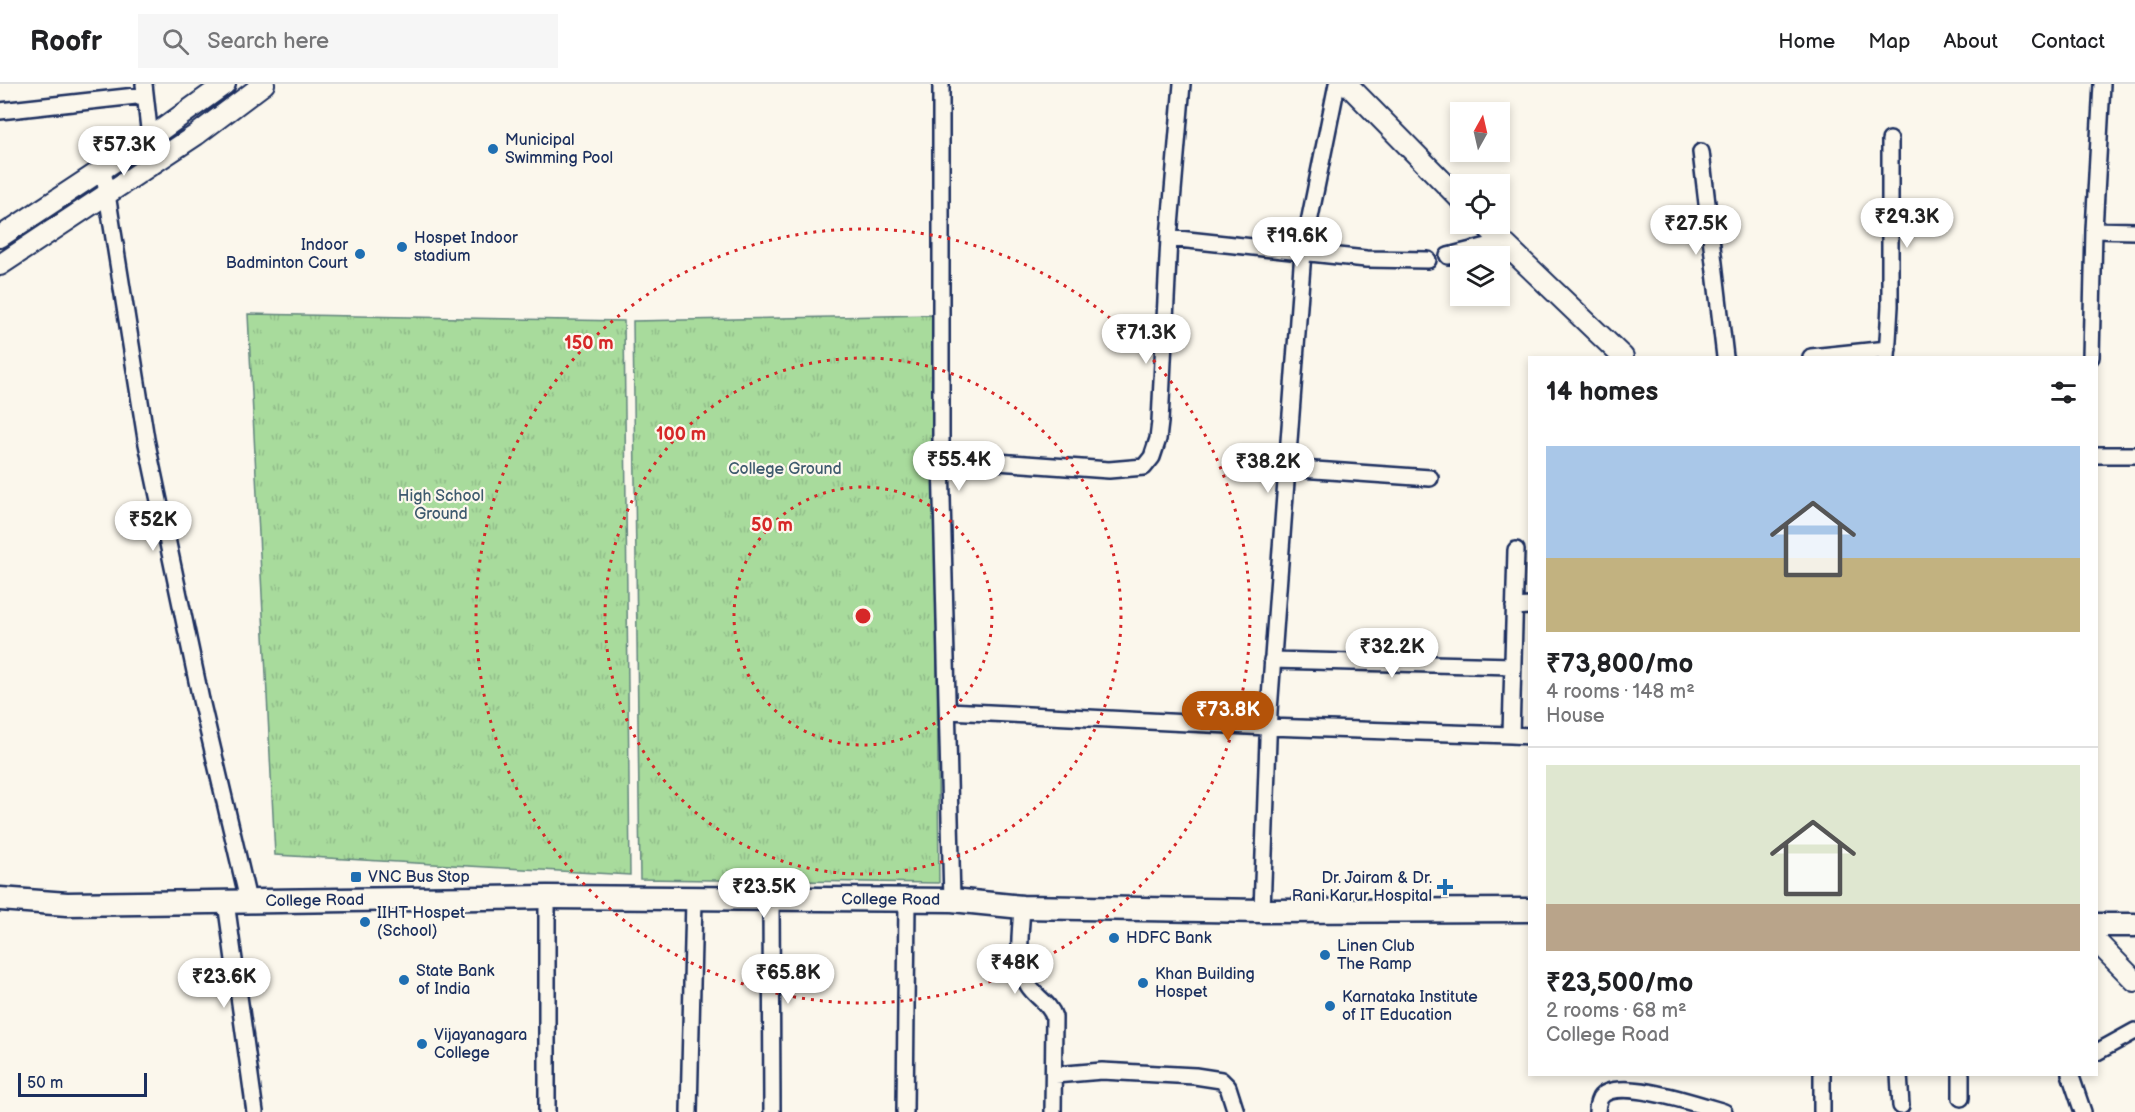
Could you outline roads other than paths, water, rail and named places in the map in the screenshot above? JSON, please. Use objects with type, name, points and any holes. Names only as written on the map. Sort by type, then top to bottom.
[{"type":"main road","name":"College Road","points":[[0,899],[67,904],[547,897],[694,898],[952,900],[1022,907],[1262,911],[1528,910]]},
{"type":"main road","points":[[2098,927],[2135,925]]},
{"type":"street","points":[[0,237],[150,138],[206,91],[225,84]]},
{"type":"street","points":[[0,265],[196,135],[264,84]]},
{"type":"street","points":[[941,84],[942,458],[952,900]]},
{"type":"street","points":[[942,458],[1109,470],[1144,467],[1152,457],[1158,439],[1160,422],[1169,238],[1182,84]]},
{"type":"street","points":[[1262,911],[1272,660],[1303,252],[1336,84]]},
{"type":"street","points":[[1347,84],[1450,189]]},
{"type":"street","points":[[2091,356],[2094,230],[2102,84]]},
{"type":"street","points":[[0,111],[145,89],[150,138]]},
{"type":"street","points":[[1830,356],[1887,353],[1890,306],[1890,140]]},
{"type":"street","points":[[1701,152],[1725,356]]},
{"type":"street","points":[[104,169],[146,439],[201,700],[237,901],[255,1112]]},
{"type":"street","points":[[2094,230],[2135,231]]},
{"type":"street","points":[[1495,234],[1622,356]]},
{"type":"street","points":[[1169,238],[1366,259],[1428,261]]},
{"type":"street","points":[[1448,256],[1503,242]]},
{"type":"street","points":[[2098,455],[2135,454]]},
{"type":"street","points":[[1286,468],[1430,478]]},
{"type":"street","points":[[1511,735],[1516,550]]},
{"type":"street","points":[[1514,608],[1528,606]]},
{"type":"street","points":[[1272,660],[1513,666]]},
{"type":"street","points":[[948,711],[1268,727],[1528,736]]},
{"type":"street","points":[[547,897],[547,1112]]},
{"type":"street","points":[[689,1112],[694,898]]},
{"type":"street","points":[[771,899],[772,1112]]},
{"type":"street","points":[[905,1112],[907,901]]},
{"type":"street","points":[[1022,907],[1022,969],[1030,988],[1046,1001],[1054,1017],[1053,1112]]},
{"type":"street","points":[[2098,927],[2135,981]]},
{"type":"street","points":[[2098,1051],[2135,1031]]},
{"type":"street","points":[[1055,1075],[1102,1071],[1195,1076],[1221,1080],[1228,1087],[1236,1112]]},
{"type":"street","points":[[1822,1076],[1822,1112]]},
{"type":"street","points":[[1899,1076],[1901,1106]]},
{"type":"street","points":[[1961,1076],[1961,1098]]},
{"type":"street","points":[[2071,1076],[2083,1112]]},
{"type":"street","points":[[1597,1112],[1599,1099],[1604,1094],[1634,1090],[1672,1097],[1724,1112]]},
{"type":"place","name":"Municipal Swimming Pool","points":[[493,149]]},
{"type":"place","name":"Hospet Indoor stadium","points":[[402,247]]},
{"type":"place","name":"Indoor Badminton Court","points":[[360,254]]},
{"type":"place","name":"VNC Bus Stop","points":[[356,877]]},
{"type":"place","name":"Dr. Jairam & Dr. Rani Karur Hospital","points":[[1445,887]]},
{"type":"place","name":"IIHT Hospet (School)","points":[[365,922]]},
{"type":"place","name":"HDFC Bank","points":[[1114,938]]},
{"type":"place","name":"Linen Club The Ramp","points":[[1325,955]]},
{"type":"place","name":"State Bank of India","points":[[404,980]]},
{"type":"place","name":"Khan Building Hospet","points":[[1143,983]]},
{"type":"place","name":"Karnataka Institute of IT Education","points":[[1330,1006]]},
{"type":"place","name":"Vijayanagara College","points":[[422,1044]]},
{"type":"park label","name":"College Ground","points":[[785,469]]},
{"type":"park label","name":"High School Ground","points":[[441,505]]}]
